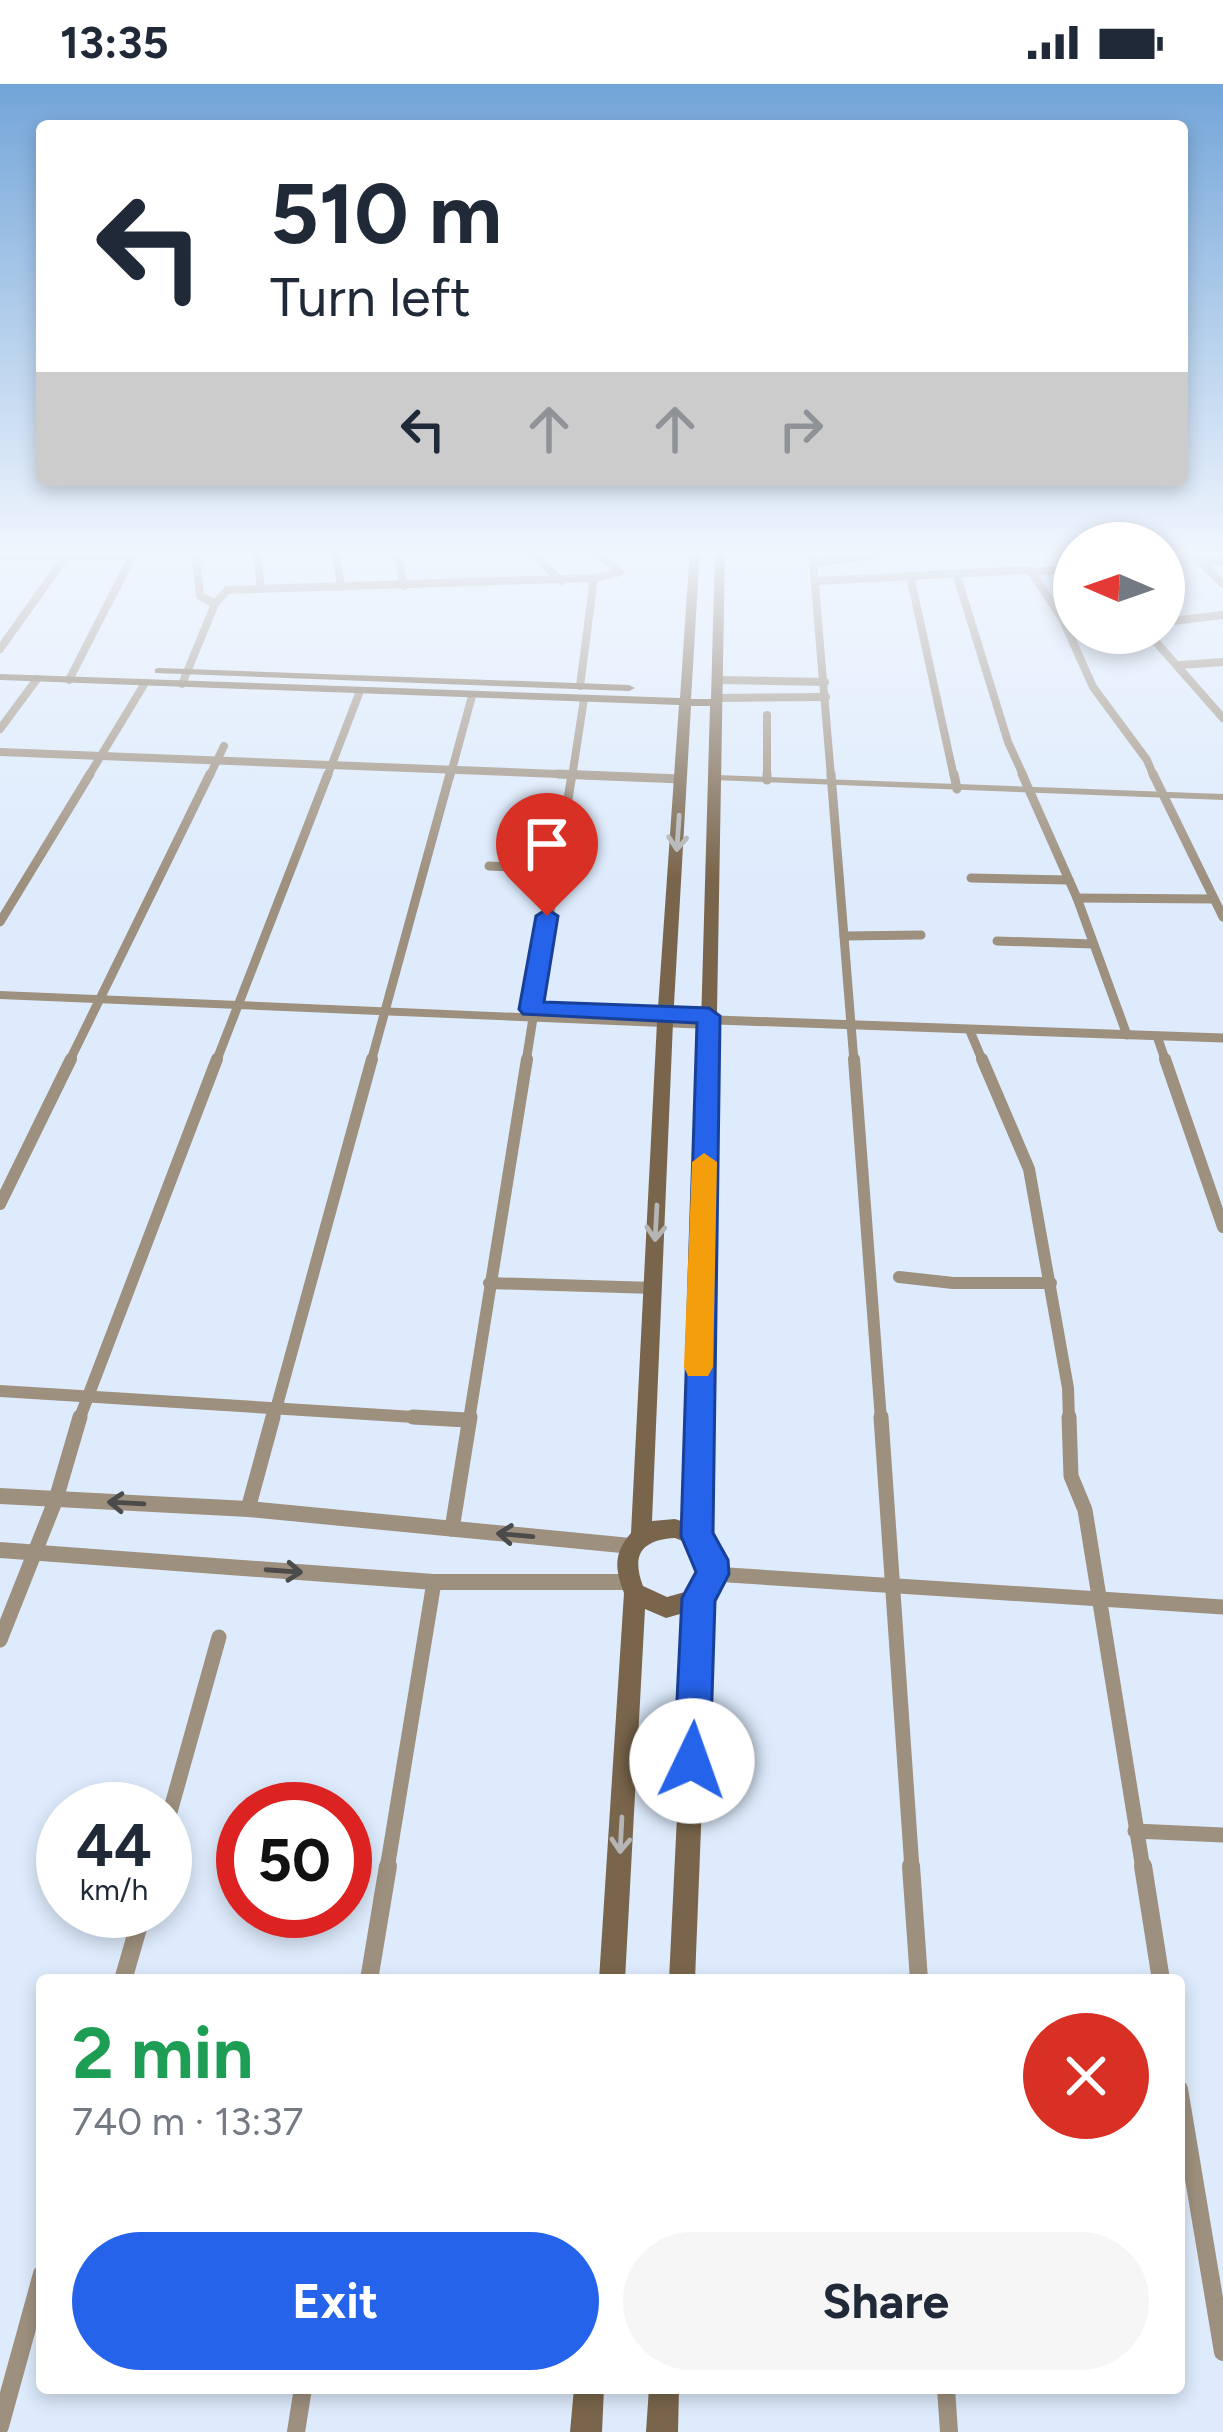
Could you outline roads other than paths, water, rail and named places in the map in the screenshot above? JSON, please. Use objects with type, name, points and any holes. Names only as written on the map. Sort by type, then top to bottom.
[{"type":"main road","points":[[613,1974],[632,1587],[626,1557],[636,1540],[690,659]]},
{"type":"main road","points":[[682,1974],[699,1598],[713,1574],[712,1560],[697,1536],[718,659]]},
{"type":"main road","points":[[0,665],[145,683],[185,678],[472,696],[582,693]]},
{"type":"main road","points":[[0,677],[73,674],[371,687],[718,693]]},
{"type":"main road","points":[[636,1540],[669,1526],[697,1536]]},
{"type":"main road","points":[[632,1587],[666,1609],[699,1598]]},
{"type":"main road","points":[[586,2432],[589,2394]]},
{"type":"main road","points":[[662,2432],[664,2394]]},
{"type":"street","points":[[73,674],[81,659]]},
{"type":"street","points":[[185,678],[193,659]]},
{"type":"street","points":[[452,1529],[586,659]]},
{"type":"street","points":[[823,659],[919,1974]]},
{"type":"street","points":[[928,659],[957,789]]},
{"type":"street","points":[[982,659],[1008,742],[1070,880],[1127,1035]]},
{"type":"street","points":[[1080,659],[1093,687],[1148,760],[1223,917]]},
{"type":"street","points":[[1174,659],[1223,718]]},
{"type":"street","points":[[1180,665],[1223,662]]},
{"type":"street","points":[[0,729],[38,679]]},
{"type":"street","points":[[718,693],[825,682]]},
{"type":"street","points":[[0,922],[145,683]]},
{"type":"street","points":[[0,1640],[56,1499],[86,1396],[332,765],[371,687]]},
{"type":"street","points":[[718,693],[826,698]]},
{"type":"street","points":[[248,1509],[472,696]]},
{"type":"street","points":[[766,715],[767,780]]},
{"type":"street","points":[[0,1204],[224,746]]},
{"type":"street","points":[[0,752],[681,779]]},
{"type":"street","points":[[717,778],[1223,797]]},
{"type":"street","points":[[489,866],[555,869]]},
{"type":"street","points":[[971,878],[1070,880]]},
{"type":"street","points":[[1077,898],[1214,899]]},
{"type":"street","points":[[844,936],[921,934]]},
{"type":"street","points":[[997,941],[1094,944]]},
{"type":"street","points":[[0,991],[1223,1038]]},
{"type":"street","points":[[970,1031],[1019,1139],[1051,1283],[1068,1388],[1071,1476],[1085,1510],[1160,1974]]},
{"type":"street","points":[[1157,1036],[1223,1227]]},
{"type":"street","points":[[899,1276],[953,1283],[1051,1283]]},
{"type":"street","points":[[489,1282],[653,1288]]},
{"type":"street","points":[[0,1391],[467,1420]]},
{"type":"street","points":[[0,1496],[248,1509],[452,1529],[636,1540]]},
{"type":"street","points":[[0,1550],[434,1582],[632,1587]]},
{"type":"street","points":[[713,1574],[1223,1607]]},
{"type":"street","points":[[370,1974],[434,1582]]},
{"type":"street","points":[[178,1782],[218,1637]]},
{"type":"street","points":[[1136,1831],[1223,1835]]},
{"type":"street","points":[[126,1974],[135,1938]]},
{"type":"street","points":[[1185,2125],[1223,2352]]},
{"type":"street","points":[[0,2426],[36,2296]]},
{"type":"street","points":[[296,2432],[302,2394]]},
{"type":"street","points":[[947,2394],[950,2432]]}]
